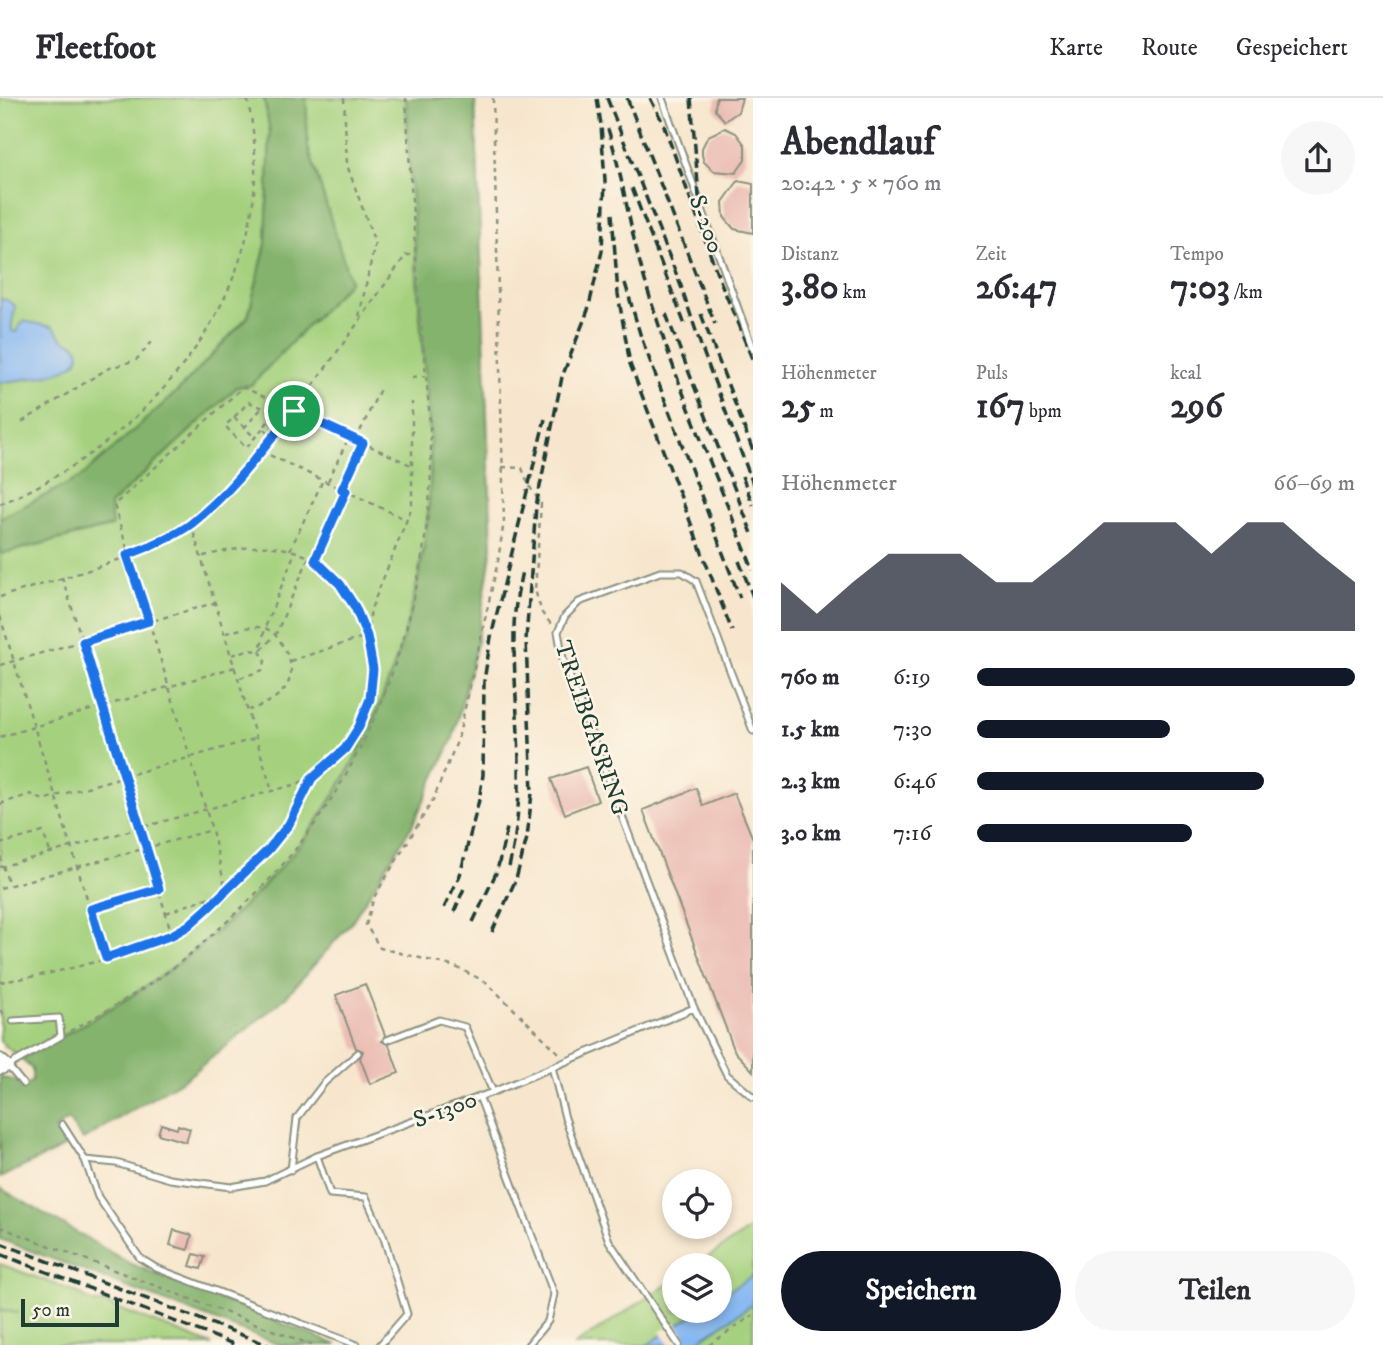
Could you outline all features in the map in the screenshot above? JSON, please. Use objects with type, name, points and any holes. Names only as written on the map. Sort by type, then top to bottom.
[{"type":"lane","name":"S-200","points":[[662,98],[753,350]]},
{"type":"lane","name":"TREIBGASRING","points":[[694,1008],[563,659],[558,632],[565,616],[579,602],[660,572],[682,572],[696,581],[753,731]]},
{"type":"lane","points":[[694,1008],[727,1075],[753,1097]]},
{"type":"lane","name":"S-1300","points":[[85,1160],[116,1163],[170,1179],[231,1187],[265,1181],[317,1156],[492,1092],[694,1008]]},
{"type":"lane","points":[[13,1021],[60,1018],[61,1036],[3,1065],[23,1084]]},
{"type":"lane","points":[[387,1041],[439,1020],[465,1027],[492,1092]]},
{"type":"lane","points":[[290,1170],[297,1118],[324,1083],[358,1053]]},
{"type":"lane","points":[[552,1067],[565,1118],[609,1241],[679,1345]]},
{"type":"lane","points":[[479,1096],[554,1294],[548,1321],[528,1345]]},
{"type":"lane","points":[[61,1124],[85,1160],[98,1198],[140,1258],[156,1268],[357,1345]]},
{"type":"lane","points":[[317,1156],[330,1194],[366,1197],[384,1238],[407,1314],[380,1345]]},
{"type":"path","points":[[0,504],[53,477],[113,435],[163,389],[209,329],[231,288],[251,211],[254,152],[247,98]]},
{"type":"path","points":[[344,98],[347,165],[375,243],[359,320]]},
{"type":"path","points":[[61,1036],[150,984],[187,957],[266,881],[301,842],[330,801],[363,740],[382,697],[415,596],[430,491],[429,434],[415,255],[407,98]]},
{"type":"path","points":[[493,98],[505,521],[458,739],[433,800],[374,897],[366,925],[380,948],[456,967],[486,982],[566,1060]]},
{"type":"path","points":[[0,597],[127,555],[162,541],[191,524],[261,451],[406,256],[415,255]]},
{"type":"path","points":[[22,422],[107,369],[136,360],[152,342]]},
{"type":"path","points":[[412,377],[425,376]]},
{"type":"path","points":[[226,891],[191,757],[127,555],[114,505],[243,387],[413,466]]},
{"type":"path","points":[[356,440],[380,389]]},
{"type":"path","points":[[275,413],[246,448],[225,426],[249,401],[275,413],[292,410]]},
{"type":"path","points":[[367,636],[371,609],[412,507],[412,402]]},
{"type":"path","points":[[244,428],[262,408]]},
{"type":"path","points":[[234,417],[255,438]]},
{"type":"path","points":[[263,428],[273,436]]},
{"type":"path","points":[[328,482],[349,437]]},
{"type":"path","points":[[315,560],[363,443]]},
{"type":"path","points":[[261,451],[407,520]]},
{"type":"path","points":[[502,467],[522,468],[528,484],[541,504],[535,590],[542,613],[558,632]]},
{"type":"path","points":[[239,678],[264,670],[265,662],[260,651],[265,628],[323,480]]},
{"type":"path","points":[[191,524],[272,792]]},
{"type":"path","points":[[1,867],[272,792],[312,778],[345,749],[359,727],[370,699],[373,669],[367,636],[355,607],[340,584],[315,560],[293,551],[252,547],[200,556]]},
{"type":"path","points":[[260,651],[276,634],[309,557]]},
{"type":"path","points":[[62,577],[172,935]]},
{"type":"path","points":[[0,664],[15,662],[215,603]]},
{"type":"path","points":[[0,616],[106,958]]},
{"type":"path","points":[[225,634],[249,627],[265,628],[276,634],[290,662],[290,677],[286,689],[279,697],[249,710]]},
{"type":"path","points":[[290,662],[367,636]]},
{"type":"path","points":[[232,655],[248,650],[260,651]]},
{"type":"path","points":[[0,737],[235,667]]},
{"type":"path","points":[[0,804],[32,794],[43,800],[257,738]]},
{"type":"path","points":[[0,982],[38,976],[106,958],[172,935],[188,926],[269,849],[289,824],[312,778]]},
{"type":"path","points":[[0,888],[212,830]]},
{"type":"path","points":[[0,844],[43,832],[50,853]]},
{"type":"path","points":[[0,856],[1,867],[9,885]]},
{"type":"path","points":[[91,909],[159,889]]},
{"type":"path","points":[[166,913],[226,891]]},
{"type":"path","points":[[0,1227],[312,1345]]},
{"type":"path","points":[[709,1345],[753,1315]]},
{"type":"green space","points":[[0,98],[264,98],[270,132],[266,244],[248,316],[179,390],[80,478],[0,518]]},
{"type":"green space","points":[[264,98],[306,98],[308,147],[350,281],[251,385],[237,387],[110,505],[112,526],[0,554],[0,518],[80,478],[179,390],[248,317],[266,244],[270,132]]},
{"type":"green space","points":[[306,98],[406,98],[431,468],[426,535],[406,628],[373,720],[352,763],[302,842],[276,872],[215,932],[166,973],[105,1012],[21,1059],[0,1041],[0,554],[111,527],[110,505],[237,387],[251,385],[350,281],[308,147]]},
{"type":"green space","points":[[406,98],[475,98],[492,547],[476,647],[453,738],[412,826],[351,923],[284,999],[189,1076],[83,1140],[68,1120],[55,1129],[66,1146],[0,1178],[0,1077],[28,1084],[32,1081],[32,1069],[21,1059],[105,1012],[166,973],[262,888],[302,842],[328,804],[373,720],[391,674],[406,628],[426,535],[431,469]]},
{"type":"green space","points":[[0,1188],[131,1264],[337,1345],[280,1345],[0,1239]]},
{"type":"green space","points":[[753,1227],[753,1345],[575,1345],[662,1288],[662,1323],[732,1323],[732,1253],[714,1253]]},
{"type":"green space","points":[[0,1264],[76,1292],[94,1303],[104,1303],[212,1345],[0,1345],[0,1310],[18,1313],[0,1309]]},
{"type":"water","points":[[0,299],[15,306],[12,331],[16,332],[23,321],[53,327],[64,340],[75,344],[78,358],[62,371],[0,383]]},
{"type":"water","points":[[753,1275],[753,1304],[732,1318],[732,1289]]},
{"type":"water","points":[[681,1323],[725,1323],[692,1345],[647,1345]]},
{"type":"pier","points":[[676,1323],[690,1345],[669,1345],[660,1332]]},
{"type":"building","points":[[716,98],[742,98],[738,112],[725,121],[715,110]]},
{"type":"building","points":[[725,128],[736,133],[745,145],[745,160],[736,173],[714,171],[704,162],[702,155],[702,148],[708,136]]},
{"type":"building","points":[[738,181],[753,184],[753,233],[734,229],[724,217],[723,202]]},
{"type":"building","points":[[586,767],[598,801],[565,814],[551,779]]},
{"type":"building","points":[[696,788],[703,806],[734,793],[753,839],[753,1071],[735,1052],[643,810]]},
{"type":"building","points":[[365,984],[385,1035],[382,1041],[389,1045],[399,1073],[370,1084],[360,1058],[363,1051],[356,1048],[336,995]]},
{"type":"building","points":[[161,1124],[177,1129],[178,1125],[190,1129],[186,1142],[158,1134]]},
{"type":"building","points":[[174,1230],[192,1235],[188,1250],[170,1245]]},
{"type":"building","points":[[194,1254],[205,1257],[201,1269],[190,1266]]},
{"type":"railway","points":[[492,932],[516,879],[527,838],[532,793],[526,640],[536,506],[562,377],[588,310],[602,251],[605,180],[597,98]]},
{"type":"railway","points":[[607,98],[681,286],[753,484]]},
{"type":"railway","points":[[627,98],[715,324]]},
{"type":"railway","points":[[650,98],[663,123],[717,273],[753,361]]},
{"type":"railway","points":[[691,98],[700,209]]},
{"type":"railway","points":[[608,129],[654,312],[753,570]]},
{"type":"railway","points":[[632,188],[685,325]]},
{"type":"railway","points":[[612,214],[618,294],[630,364],[732,631]]},
{"type":"railway","points":[[625,283],[641,337],[740,598]]},
{"type":"railway","points":[[666,314],[753,536]]},
{"type":"railway","points":[[701,314],[753,451]]},
{"type":"railway","points":[[444,908],[460,875],[479,800],[483,775],[484,681],[491,637],[545,419]]},
{"type":"railway","points":[[742,476],[753,505]]},
{"type":"railway","points":[[739,561],[753,597]]},
{"type":"railway","points":[[509,867],[518,807],[519,748],[514,630],[522,571]]},
{"type":"railway","points":[[473,922],[497,871],[508,824]]},
{"type":"railway","points":[[454,912],[465,886]]},
{"type":"railway","points":[[0,1243],[268,1345]]},
{"type":"railway","points":[[0,1254],[236,1345]]},
{"type":"route","points":[[294,411],[363,443],[342,489],[346,491],[315,560],[340,584],[355,607],[367,636],[373,669],[370,699],[359,727],[345,749],[312,778],[289,824],[248,871],[188,926],[172,935],[106,958],[91,909],[159,889],[83,642],[149,621],[127,555],[162,541],[191,524],[224,492],[294,411]]}]
